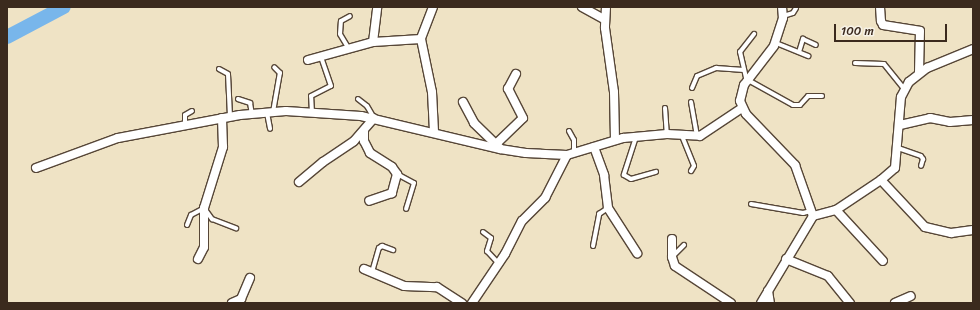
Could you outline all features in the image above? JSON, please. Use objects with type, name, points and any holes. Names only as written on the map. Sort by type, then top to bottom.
[{"type":"street","points":[[374,42],[377,7]]},
{"type":"street","points":[[433,7],[421,39],[432,92],[434,132]]},
{"type":"street","points":[[582,7],[605,20]]},
{"type":"street","points":[[606,7],[605,20],[614,92],[615,140]]},
{"type":"street","points":[[761,303],[812,214],[796,165],[742,108],[741,92],[776,43],[783,16],[782,7]]},
{"type":"street","points":[[880,7],[881,21],[884,25],[920,31],[918,73]]},
{"type":"street","points":[[308,60],[374,42],[421,39]]},
{"type":"street","points":[[812,214],[836,210],[882,180],[895,168],[904,89],[918,73],[973,49]]},
{"type":"street","points":[[498,146],[523,118],[508,89],[516,74]]},
{"type":"street","points":[[463,102],[474,123],[498,146]]},
{"type":"street","points":[[36,168],[118,138],[226,117],[270,112],[312,113],[374,118],[526,153],[571,154],[615,140],[636,137],[667,134],[697,136],[708,133],[742,108]]},
{"type":"street","points":[[198,259],[204,247],[204,208],[221,154],[226,117]]},
{"type":"street","points":[[300,182],[364,132],[374,118]]},
{"type":"street","points":[[900,125],[930,118],[950,122],[973,120]]},
{"type":"street","points":[[364,132],[364,141],[370,153],[392,167],[398,174],[392,193],[369,201]]},
{"type":"street","points":[[594,147],[604,175],[608,208],[637,253]]},
{"type":"street","points":[[472,303],[499,264],[522,220],[545,198],[571,154]]},
{"type":"street","points":[[882,180],[925,227],[951,233],[973,230]]},
{"type":"street","points":[[836,210],[883,261]]},
{"type":"street","points":[[672,239],[672,258],[681,272],[731,303]]},
{"type":"street","points":[[786,259],[828,276],[850,303]]},
{"type":"street","points":[[364,269],[404,286],[437,287],[462,303]]},
{"type":"street","points":[[232,303],[240,298],[250,278]]},
{"type":"street","points":[[768,291],[770,303]]},
{"type":"street","points":[[895,303],[911,296]]},
{"type":"lane","points":[[783,16],[793,13],[796,8]]},
{"type":"lane","points":[[349,49],[340,34],[341,21],[350,16]]},
{"type":"lane","points":[[754,34],[740,52],[748,81],[793,104],[800,104],[808,96],[822,96]]},
{"type":"lane","points":[[799,52],[804,39],[816,44]]},
{"type":"lane","points":[[776,43],[808,56]]},
{"type":"lane","points":[[312,113],[311,96],[331,86],[321,56]]},
{"type":"lane","points":[[855,63],[884,64],[904,89]]},
{"type":"lane","points":[[270,129],[270,112],[280,73],[274,67]]},
{"type":"lane","points":[[692,88],[697,76],[716,68],[744,70]]},
{"type":"lane","points":[[218,69],[228,74],[226,117]]},
{"type":"lane","points":[[238,99],[250,103],[252,114]]},
{"type":"lane","points":[[358,99],[367,106],[374,118]]},
{"type":"lane","points":[[691,102],[697,136]]},
{"type":"lane","points":[[665,108],[667,134]]},
{"type":"lane","points":[[185,125],[184,115],[192,111]]},
{"type":"lane","points":[[569,130],[574,140],[571,154]]},
{"type":"lane","points":[[682,136],[694,166],[691,171]]},
{"type":"lane","points":[[636,137],[624,175],[632,179],[656,172]]},
{"type":"lane","points":[[898,148],[921,156],[923,159],[921,166]]},
{"type":"lane","points":[[398,174],[414,183],[406,209]]},
{"type":"lane","points":[[751,204],[812,214]]},
{"type":"lane","points":[[187,225],[191,215],[204,208],[212,219],[236,228]]},
{"type":"lane","points":[[593,246],[599,214],[608,208]]},
{"type":"lane","points":[[483,232],[491,238],[487,251],[499,264]]},
{"type":"lane","points":[[672,258],[684,245]]},
{"type":"lane","points":[[372,273],[379,248],[382,246],[393,250]]},
{"type":"waterway","points":[[7,37],[64,7]]}]
